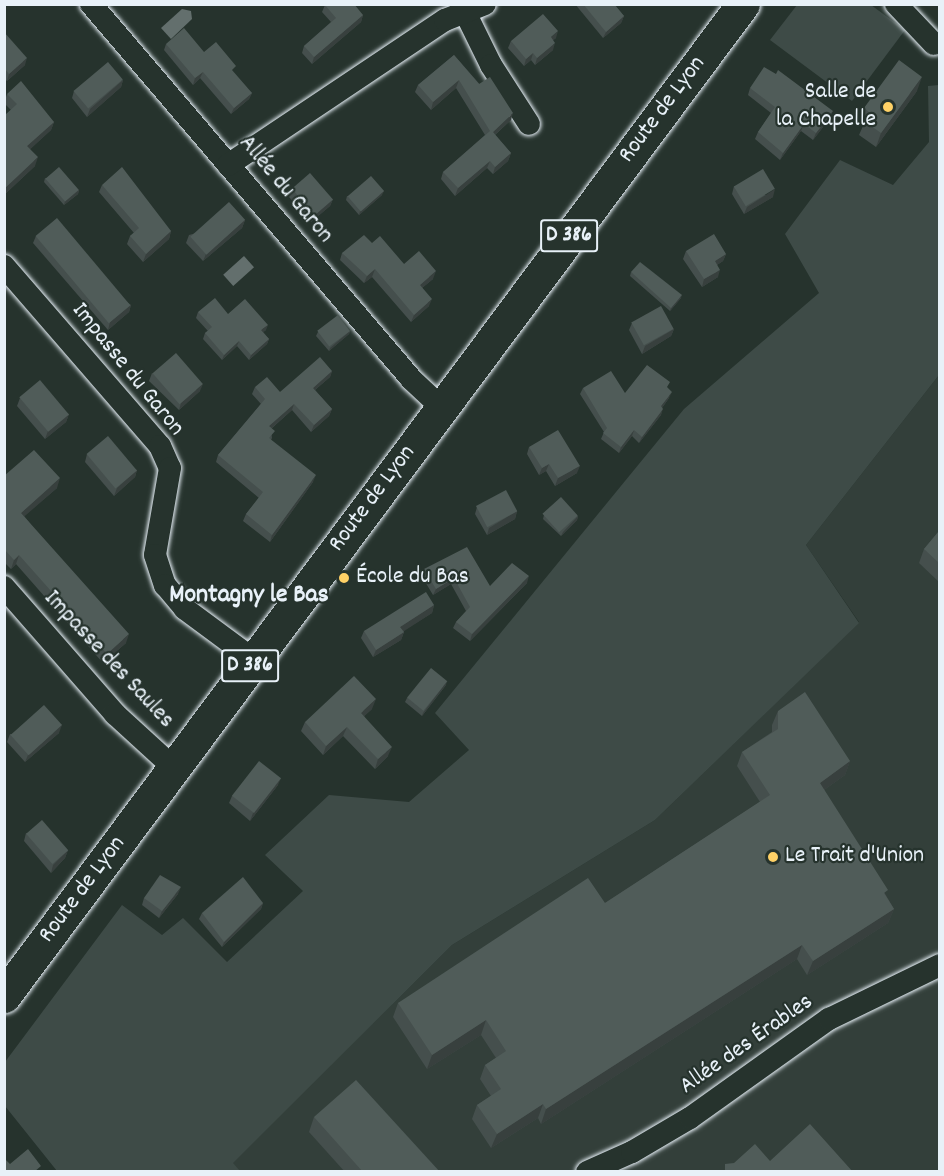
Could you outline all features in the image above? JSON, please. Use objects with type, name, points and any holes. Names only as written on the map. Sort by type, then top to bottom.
[{"type":"main road","name":"Route de Lyon","points":[[4,996],[743,4]]},
{"type":"street","name":"Allée du Garon","points":[[91,4],[411,379],[441,407]]},
{"type":"street","points":[[896,4],[934,44]]},
{"type":"street","points":[[228,165],[445,20],[471,7],[491,65],[529,124]]},
{"type":"street","name":"Impasse du Garon","points":[[4,266],[160,446],[170,468],[155,555],[165,585],[185,609],[254,660]]},
{"type":"street","name":"Impasse des Saules","points":[[4,586],[115,714],[174,768]]},
{"type":"street","name":"Allée des Érables","points":[[587,1172],[632,1152],[690,1118],[829,1019],[939,965]]},
{"type":"shaded area","points":[[797,5],[871,5],[905,30],[852,101],[770,40]]},
{"type":"shaded area","points":[[182,9],[191,11],[192,19],[171,39],[161,28]]},
{"type":"shaded area","points":[[939,85],[939,375],[806,545],[859,623],[655,820],[452,945],[233,1163],[240,1171],[57,1171],[5,1106],[5,1062],[122,905],[162,935],[183,918],[227,962],[303,891],[265,855],[329,795],[409,802],[469,750],[435,713],[684,409],[819,293],[785,234],[840,160],[893,185],[929,142],[928,86]]},
{"type":"shaded area","points":[[244,256],[254,267],[233,286],[223,275]]},
{"type":"shaded area","points":[[939,375],[939,1171],[240,1172],[232,1163],[452,945],[655,820],[859,622],[806,545]]},
{"type":"building","points":[[325,4],[354,4],[363,15],[314,57],[304,46],[336,18]]},
{"type":"building","points":[[583,4],[614,4],[624,16],[606,32]]},
{"type":"building","points":[[543,14],[558,31],[551,37],[555,43],[537,58],[533,53],[526,59],[511,41]]},
{"type":"building","points":[[184,28],[204,52],[216,42],[236,66],[232,70],[252,93],[234,108],[203,72],[195,78],[166,44]]},
{"type":"building","points":[[4,32],[27,58],[9,74],[4,68]]},
{"type":"building","points":[[454,55],[479,84],[490,77],[513,113],[493,132],[511,153],[495,167],[490,161],[458,188],[443,172],[490,131],[459,80],[433,102],[418,85]]},
{"type":"building","name":"Salle de la Chapelle","points":[[899,60],[922,77],[881,133],[864,121],[870,113],[864,108]]},
{"type":"building","points":[[108,62],[123,80],[88,109],[74,91]]},
{"type":"building","points":[[764,67],[776,74],[778,70],[833,111],[816,133],[804,124],[783,153],[758,132],[775,107],[750,88]]},
{"type":"building","points":[[21,81],[54,122],[27,146],[38,157],[4,189],[4,116],[17,104],[7,94]]},
{"type":"building","points":[[59,167],[79,190],[65,201],[45,179]]},
{"type":"building","points":[[122,167],[171,231],[146,254],[130,236],[139,228],[102,185]]},
{"type":"building","points":[[763,169],[775,189],[746,206],[734,187]]},
{"type":"building","points":[[310,173],[333,199],[315,215],[292,189]]},
{"type":"building","points":[[371,176],[384,191],[361,211],[348,196]]},
{"type":"building","points":[[229,202],[245,220],[206,255],[190,237]]},
{"type":"building","points":[[57,218],[130,305],[109,323],[36,236]]},
{"type":"building","points":[[714,234],[726,254],[715,261],[720,270],[704,279],[686,251]]},
{"type":"building","points":[[364,235],[372,243],[380,236],[404,264],[419,251],[436,271],[420,285],[432,299],[414,315],[375,269],[367,276],[342,253]]},
{"type":"building","points":[[640,262],[682,295],[671,308],[631,272]]},
{"type":"building","points":[[215,298],[228,314],[245,299],[268,325],[261,330],[269,339],[251,355],[239,341],[224,355],[205,333],[212,327],[198,312]]},
{"type":"building","points":[[661,306],[674,329],[644,345],[631,322]]},
{"type":"building","points":[[338,315],[350,331],[329,347],[317,331]]},
{"type":"building","points":[[176,353],[203,384],[180,404],[153,373]]},
{"type":"building","points":[[320,357],[332,371],[313,388],[332,409],[314,425],[294,404],[269,426],[275,431],[269,438],[316,475],[272,535],[246,514],[263,492],[218,455],[265,399],[255,387],[267,377],[280,392]]},
{"type":"building","points":[[647,365],[670,382],[667,387],[672,392],[661,406],[663,409],[642,437],[634,430],[621,447],[603,433],[607,428],[583,388],[611,371],[625,393]]},
{"type":"building","points":[[40,380],[69,414],[48,432],[19,397]]},
{"type":"building","points":[[558,430],[580,466],[558,478],[549,464],[542,468],[529,447]]},
{"type":"building","points":[[108,436],[137,470],[115,488],[87,454]]},
{"type":"building","points":[[34,450],[60,478],[21,513],[129,634],[107,654],[19,555],[14,560],[4,549],[4,476]]},
{"type":"building","points":[[506,490],[517,511],[487,527],[476,506]]},
{"type":"building","points":[[561,497],[578,516],[559,532],[542,514]]},
{"type":"building","points":[[939,531],[939,563],[924,549]]},
{"type":"building","points":[[467,547],[490,586],[512,563],[529,576],[472,634],[456,622],[470,607],[454,578],[436,589],[424,569]]},
{"type":"building","points":[[426,592],[434,605],[400,627],[404,632],[376,650],[364,631]]},
{"type":"building","points":[[431,668],[447,681],[423,711],[407,698]]},
{"type":"building","points":[[354,676],[376,699],[361,713],[392,747],[378,759],[347,727],[326,746],[305,722]]},
{"type":"building","points":[[805,692],[850,761],[820,783],[888,890],[884,893],[894,909],[813,961],[802,945],[546,1109],[543,1104],[497,1134],[477,1105],[501,1089],[485,1065],[506,1051],[486,1020],[432,1055],[398,1003],[588,878],[605,903],[770,795],[742,752],[778,729],[778,711]]},
{"type":"building","points":[[44,705],[62,725],[29,755],[11,735]]},
{"type":"building","points":[[259,761],[281,778],[254,813],[232,796]]},
{"type":"building","points":[[42,820],[68,850],[52,864],[26,834]]},
{"type":"building","points":[[160,875],[181,887],[162,911],[144,898]]},
{"type":"building","points":[[243,877],[263,903],[224,942],[202,913]]},
{"type":"building","points":[[356,1080],[440,1172],[363,1172],[314,1117]]},
{"type":"building","points":[[810,1124],[853,1172],[725,1172],[725,1164],[734,1163],[755,1144],[770,1161]]},
{"type":"building","points":[[28,1149],[41,1166],[34,1172],[4,1172],[4,1158],[10,1164]]},
{"type":"place","name":"Salle de la Chapelle","points":[[888,107]]},
{"type":"place","name":"École du Bas","points":[[344,578]]},
{"type":"place","name":"Le Trait d'Union","points":[[773,857]]},
{"type":"district","name":"Montagny le Bas","points":[[249,596]]}]
